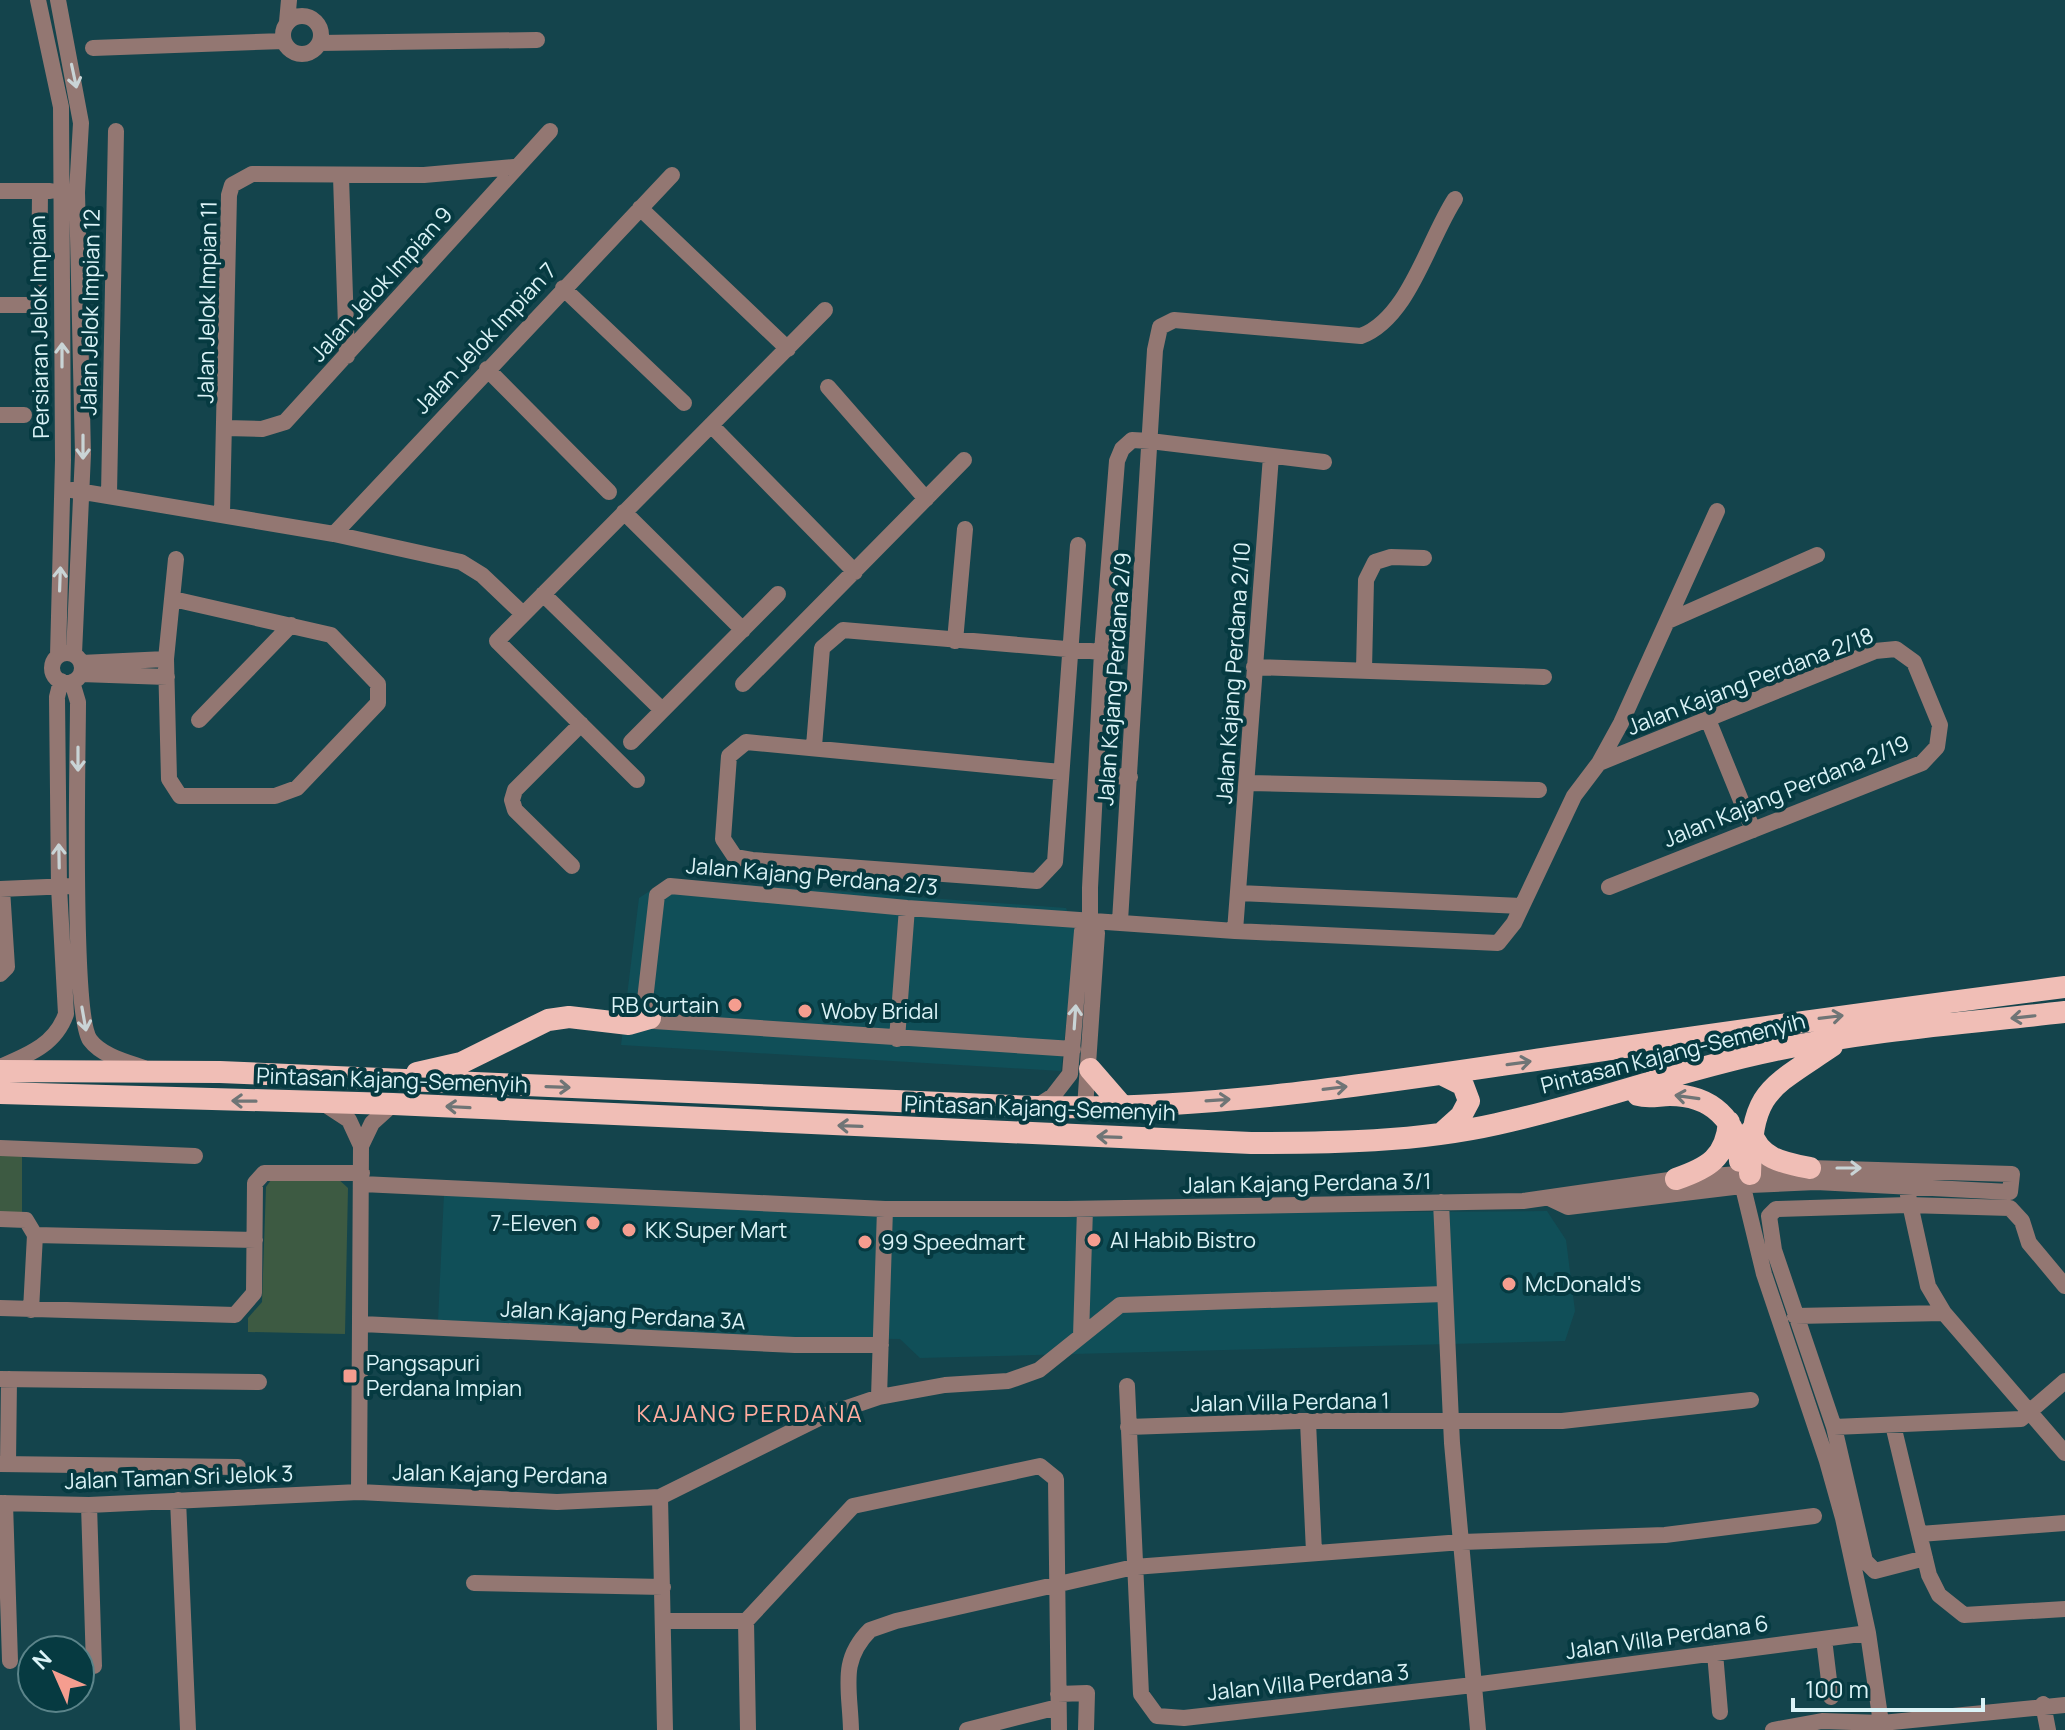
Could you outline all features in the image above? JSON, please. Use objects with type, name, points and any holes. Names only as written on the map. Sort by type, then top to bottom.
[{"type":"highway","name":"Pintasan Kajang-Semenyih","points":[[0,1069],[149,1070],[1036,1107],[1123,1107],[1257,1097],[1441,1074],[2065,987]]},
{"type":"highway","name":"Pintasan Kajang-Semenyih","points":[[0,1093],[393,1104],[1251,1143],[1327,1143],[1441,1134],[1495,1125],[1720,1063],[1837,1039],[2065,1012]]},
{"type":"highway","points":[[397,1079],[461,1063],[548,1020],[569,1017],[629,1024],[650,1018]]},
{"type":"highway","points":[[1745,1180],[1751,1130],[1761,1104],[1776,1084],[1837,1039]]},
{"type":"highway","points":[[1090,1069],[1123,1107]]},
{"type":"highway","points":[[1441,1074],[1463,1085],[1469,1101],[1461,1116],[1441,1134]]},
{"type":"highway","points":[[1629,1090],[1644,1097],[1697,1097],[1716,1108],[1729,1122],[1739,1144],[1745,1180]]},
{"type":"highway","points":[[1676,1179],[1704,1170],[1718,1158],[1727,1141],[1729,1122]]},
{"type":"highway","points":[[1751,1130],[1757,1145],[1768,1156],[1810,1168]]},
{"type":"street","name":"Persiaran Jelok Impian","points":[[38,0],[61,107],[62,489],[71,668],[78,702],[84,1027],[91,1041],[105,1052],[149,1070]]},
{"type":"street","name":"Persiaran Jelok Impian","points":[[0,1069],[42,1046],[62,1027],[66,1014],[59,887],[57,697],[71,668],[81,491],[82,352],[77,192],[81,108],[58,0]]},
{"type":"street","points":[[284,41],[289,0]]},
{"type":"street","points":[[93,48],[284,41],[299,53],[314,49],[319,43],[320,28],[309,8],[301,16],[287,22]]},
{"type":"street","points":[[319,43],[537,40]]},
{"type":"street","name":"Jalan Jelok Impian 12","points":[[109,494],[116,131]]},
{"type":"street","name":"Jalan Jelok Impian 9","points":[[226,428],[262,429],[285,422],[550,131]]},
{"type":"street","name":"Jalan Jelok Impian 11","points":[[222,513],[232,185],[252,174],[341,177],[514,167]]},
{"type":"street","name":"Jalan Jelok Impian 7","points":[[334,534],[672,175]]},
{"type":"street","points":[[341,177],[347,356]]},
{"type":"street","points":[[0,191],[77,192]]},
{"type":"street","points":[[0,305],[39,305],[40,191]]},
{"type":"street","name":"Jalan Kajang Perdana 2/9","points":[[1120,921],[1155,350],[1160,327],[1174,320],[1361,336],[1377,330],[1396,307],[1455,199]]},
{"type":"street","points":[[640,208],[788,349]]},
{"type":"street","points":[[563,288],[684,403]]},
{"type":"street","points":[[637,780],[497,641],[825,310]]},
{"type":"street","points":[[487,369],[609,492]]},
{"type":"street","points":[[828,387],[926,499]]},
{"type":"street","points":[[0,415],[24,415]]},
{"type":"street","points":[[711,425],[855,572]]},
{"type":"street","points":[[1085,1108],[1097,933],[1090,920],[1102,652],[1117,461],[1122,449],[1132,440],[1324,462]]},
{"type":"street","name":"Jalan Kajang Perdana 2/10","points":[[1235,931],[1249,783],[1254,667],[1271,456]]},
{"type":"street","points":[[743,684],[964,460]]},
{"type":"street","points":[[62,489],[222,513],[461,562],[482,575],[523,614]]},
{"type":"street","points":[[1239,893],[1521,906],[1574,796],[1599,763],[1717,511]]},
{"type":"street","points":[[624,512],[743,630]]},
{"type":"street","points":[[955,641],[965,529]]},
{"type":"street","points":[[1061,772],[814,746],[746,742],[729,756],[723,839],[735,857],[1037,881],[1055,862],[1073,651],[1078,545]]},
{"type":"street","points":[[1668,621],[1817,555]]},
{"type":"street","points":[[1364,670],[1366,580],[1375,562],[1391,557],[1424,558]]},
{"type":"street","points":[[173,599],[331,635],[378,684],[378,703],[297,788],[275,796],[180,796],[169,779],[166,659],[176,559]]},
{"type":"street","points":[[543,594],[662,710]]},
{"type":"street","points":[[631,742],[778,594]]},
{"type":"street","points":[[199,720],[291,625]]},
{"type":"street","points":[[814,746],[822,648],[843,630],[1102,652]]},
{"type":"street","name":"Jalan Kajang Perdana 2/18","points":[[1599,763],[1709,722],[1875,651],[1896,649],[1914,662]]},
{"type":"street","points":[[71,668],[166,659]]},
{"type":"street","name":"Jalan Kajang Perdana 2/19","points":[[1609,887],[1922,763],[1937,747],[1940,725],[1914,662]]},
{"type":"street","points":[[1254,667],[1544,677]]},
{"type":"street","points":[[71,668],[167,677]]},
{"type":"street","points":[[1709,722],[1753,830]]},
{"type":"street","points":[[572,866],[515,810],[512,800],[515,790],[581,724]]},
{"type":"street","points":[[1096,775],[1130,777]]},
{"type":"street","points":[[1249,783],[1539,790]]},
{"type":"street","points":[[0,974],[7,967],[8,951],[1,889],[79,886]]},
{"type":"street","name":"Jalan Kajang Perdana 2/3","points":[[650,1018],[645,1000],[653,909],[657,895],[670,886],[907,908],[1235,931],[1498,943],[1521,906]]},
{"type":"street","points":[[897,1039],[907,908]]},
{"type":"street","points":[[1036,1107],[1063,1087],[1070,1074],[1082,931],[1090,920]]},
{"type":"street","points":[[650,1018],[897,1039],[1073,1049]]},
{"type":"street","points":[[322,1102],[349,1120],[361,1146],[359,1492]]},
{"type":"street","points":[[361,1146],[372,1123],[393,1104]]},
{"type":"street","points":[[0,1148],[195,1156]]},
{"type":"street","points":[[1549,1198],[1568,1207],[1745,1180],[1810,1168],[2012,1174],[2013,1190],[1816,1182],[1745,1180],[1676,1179],[1549,1198]]},
{"type":"street","points":[[1882,1168],[1895,1171],[1907,1186],[1908,1205],[1928,1286],[1944,1313],[2065,1453]]},
{"type":"street","points":[[1907,1186],[1917,1175],[1932,1171]]},
{"type":"street","name":"Jalan Kajang Perdana 3/1","points":[[31,1310],[235,1315],[254,1293],[255,1183],[264,1173],[885,1209],[1085,1209],[1549,1198]]},
{"type":"street","points":[[1745,1180],[1764,1274],[1827,1461],[1868,1633],[1882,1726]]},
{"type":"street","points":[[1441,1202],[1452,1424],[1478,1730]]},
{"type":"street","points":[[1925,1558],[1875,1571],[1865,1561],[1834,1427],[1774,1250],[1769,1216],[1776,1209],[1908,1205],[2010,1208],[2022,1221],[2029,1243],[2065,1286]]},
{"type":"street","points":[[879,1397],[885,1209]]},
{"type":"street","points":[[1081,1336],[1085,1209]]},
{"type":"street","points":[[0,1219],[26,1220],[35,1235],[31,1310],[0,1308]]},
{"type":"street","points":[[35,1235],[255,1240]]},
{"type":"street","name":"Jalan Kajang Perdana","points":[[359,1492],[557,1502],[660,1497],[823,1416],[879,1397],[945,1385],[1008,1381],[1039,1370],[1120,1305],[1444,1294]]},
{"type":"street","points":[[1795,1316],[1944,1313]]},
{"type":"street","name":"Jalan Kajang Perdana 3A","points":[[362,1324],[795,1345],[881,1345]]},
{"type":"street","points":[[4,1464],[5,1379],[259,1382]]},
{"type":"street","points":[[1834,1427],[2021,1419],[2065,1381]]},
{"type":"street","points":[[1127,1386],[1134,1567]]},
{"type":"street","name":"Jalan Villa Perdana 1","points":[[1128,1427],[1308,1422],[1452,1424],[1562,1421],[1751,1400]]},
{"type":"street","points":[[1308,1422],[1314,1552]]},
{"type":"street","points":[[1893,1425],[1925,1558],[1939,1595],[1964,1615],[2065,1609]]},
{"type":"street","name":"Jalan Taman Sri Jelok 3","points":[[4,1464],[238,1467]]},
{"type":"street","points":[[748,1730],[746,1621],[853,1506],[1040,1466],[1056,1479],[1059,1730]]},
{"type":"street","name":"Jalan Taman Sri Jelok 3","points":[[2,1503],[89,1505],[359,1492]]},
{"type":"street","points":[[660,1497],[665,1730]]},
{"type":"street","points":[[178,1500],[188,1730]]},
{"type":"street","points":[[2,1503],[10,1661]]},
{"type":"street","points":[[89,1505],[93,1634]]},
{"type":"street","points":[[851,1730],[849,1658],[870,1630],[1058,1583],[1134,1567],[1462,1542],[1665,1535],[1814,1516]]},
{"type":"street","points":[[1920,1534],[2065,1523]]},
{"type":"street","name":"Jalan Villa Perdana 3","points":[[1134,1567],[1141,1694],[1149,1710],[1164,1718],[1473,1685]]},
{"type":"street","points":[[474,1583],[663,1587]]},
{"type":"street","points":[[665,1621],[746,1621]]},
{"type":"street","name":"Jalan Villa Perdana 6","points":[[1473,1685],[1868,1633]]},
{"type":"street","points":[[1824,1639],[1831,1697]]},
{"type":"street","points":[[1715,1653],[1720,1712]]},
{"type":"street","points":[[967,1730],[1087,1693],[1086,1730]]},
{"type":"street","points":[[2043,1704],[2048,1730]]},
{"type":"street","points":[[1773,1730],[1822,1721],[1882,1726],[2043,1704],[2065,1705]]},
{"type":"shaded area","points":[[668,879],[1066,908],[1076,933],[1061,1071],[621,1045],[639,898]]},
{"type":"shaded area","points":[[444,1194],[894,1216],[1547,1211],[1566,1240],[1575,1311],[1565,1341],[920,1358],[900,1339],[801,1338],[438,1321]]},
{"type":"green space","points":[[0,1156],[22,1156],[22,1214],[0,1213]]},
{"type":"green space","points":[[273,1177],[336,1177],[348,1188],[345,1334],[248,1332],[248,1318],[262,1302],[266,1187]]},
{"type":"place","name":"RB Curtain","points":[[735,1005]]},
{"type":"place","name":"Woby Bridal","points":[[805,1011]]},
{"type":"place","name":"7-Eleven","points":[[593,1223]]},
{"type":"place","name":"KK Super Mart","points":[[629,1230]]},
{"type":"place","name":"Al Habib Bistro","points":[[1094,1240]]},
{"type":"place","name":"99 Speedmart","points":[[865,1242]]},
{"type":"place","name":"McDonald's","points":[[1509,1284]]},
{"type":"place","name":"Pangsapuri Perdana Impian","points":[[350,1376]]},
{"type":"district","name":"KAJANG PERDANA","points":[[750,1412]]}]
